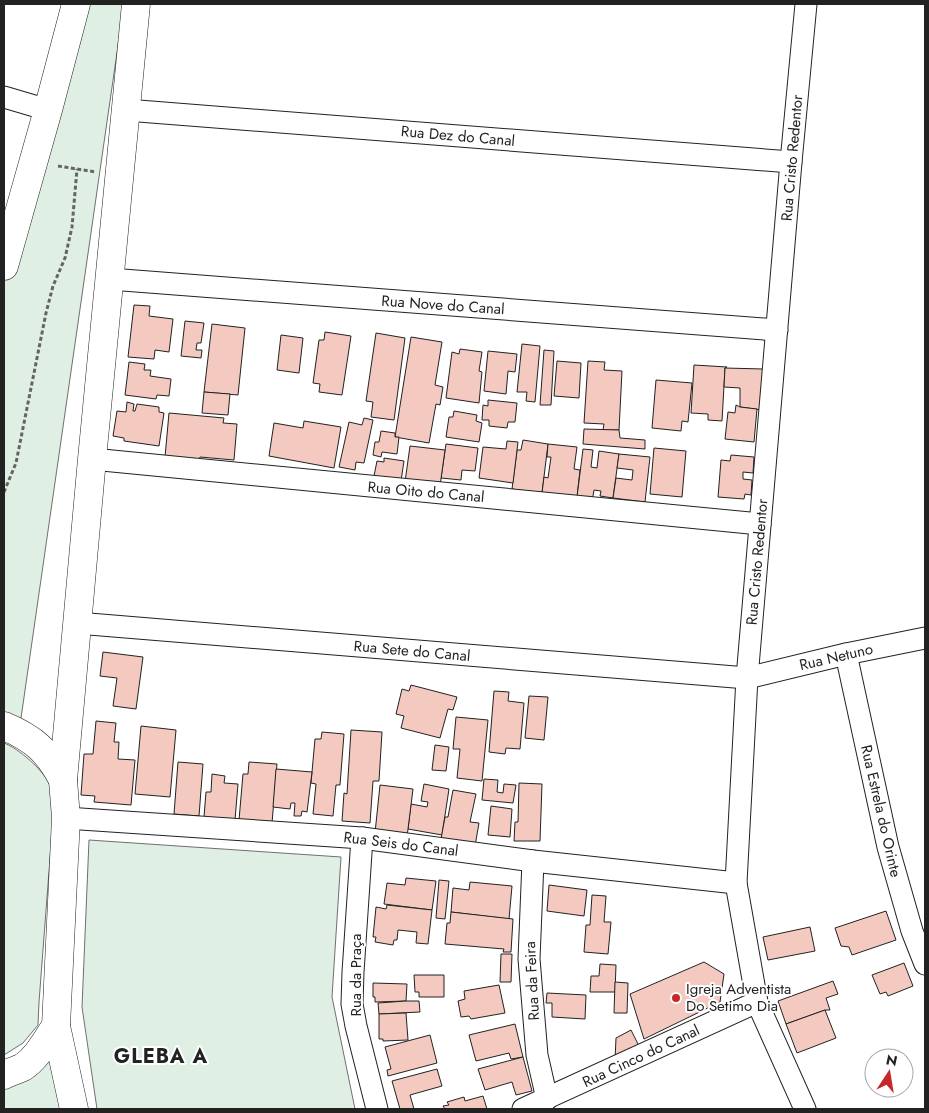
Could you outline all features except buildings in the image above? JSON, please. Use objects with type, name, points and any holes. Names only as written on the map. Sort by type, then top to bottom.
[{"type":"street","points":[[4,266],[76,4]]},
{"type":"street","points":[[74,1109],[56,1026],[66,818],[63,780],[136,4]]},
{"type":"street","name":"Rua Cristo Redentor","points":[[804,1109],[758,1002],[736,883],[747,678],[790,162],[806,4]]},
{"type":"street","points":[[4,97],[48,110]]},
{"type":"street","name":"Rua Dez do Canal","points":[[126,110],[790,162]]},
{"type":"street","name":"Rua Nove do Canal","points":[[110,279],[777,330]]},
{"type":"street","name":"Rua Oito do Canal","points":[[92,459],[760,524]]},
{"type":"street","name":"Rua Sete do Canal","points":[[77,623],[747,678]]},
{"type":"street","name":"Rua Netuno","points":[[747,678],[846,654],[925,638]]},
{"type":"street","name":"Rua Estrela do Orinte","points":[[846,654],[888,847],[912,931],[925,964]]},
{"type":"street","points":[[4,726],[19,732],[40,747],[56,765],[63,780]]},
{"type":"street","name":"Rua Seis do Canal","points":[[66,818],[362,838],[533,861],[736,883]]},
{"type":"street","name":"Rua da Praça","points":[[362,838],[352,1004],[377,1109]]},
{"type":"street","name":"Rua da Feira","points":[[533,861],[529,959],[537,1054],[546,1099]]},
{"type":"street","name":"Rua Cinco do Canal","points":[[523,1109],[758,1002]]},
{"type":"street","points":[[4,1075],[30,1062],[38,1054],[56,1026]]},
{"type":"path","points":[[52,166],[97,172]]},
{"type":"path","points":[[4,492],[16,462],[53,286],[67,250],[72,227],[77,169]]},
{"type":"green space","points":[[82,4],[124,4],[19,732],[4,726],[4,267]]},
{"type":"green space","points":[[4,743],[23,755],[43,774],[50,786],[54,806],[38,1025],[23,1043],[4,1055]]},
{"type":"green space","points":[[89,840],[341,857],[332,997],[355,1109],[97,1109],[82,1007]]},
{"type":"green space","points":[[56,1026],[74,1109],[4,1109],[4,1075]]},
{"type":"place","name":"Igreja Adventista Do Setimo Dia","points":[[676,998]]},
{"type":"district","name":"GLEBA A","points":[[161,1056]]}]
